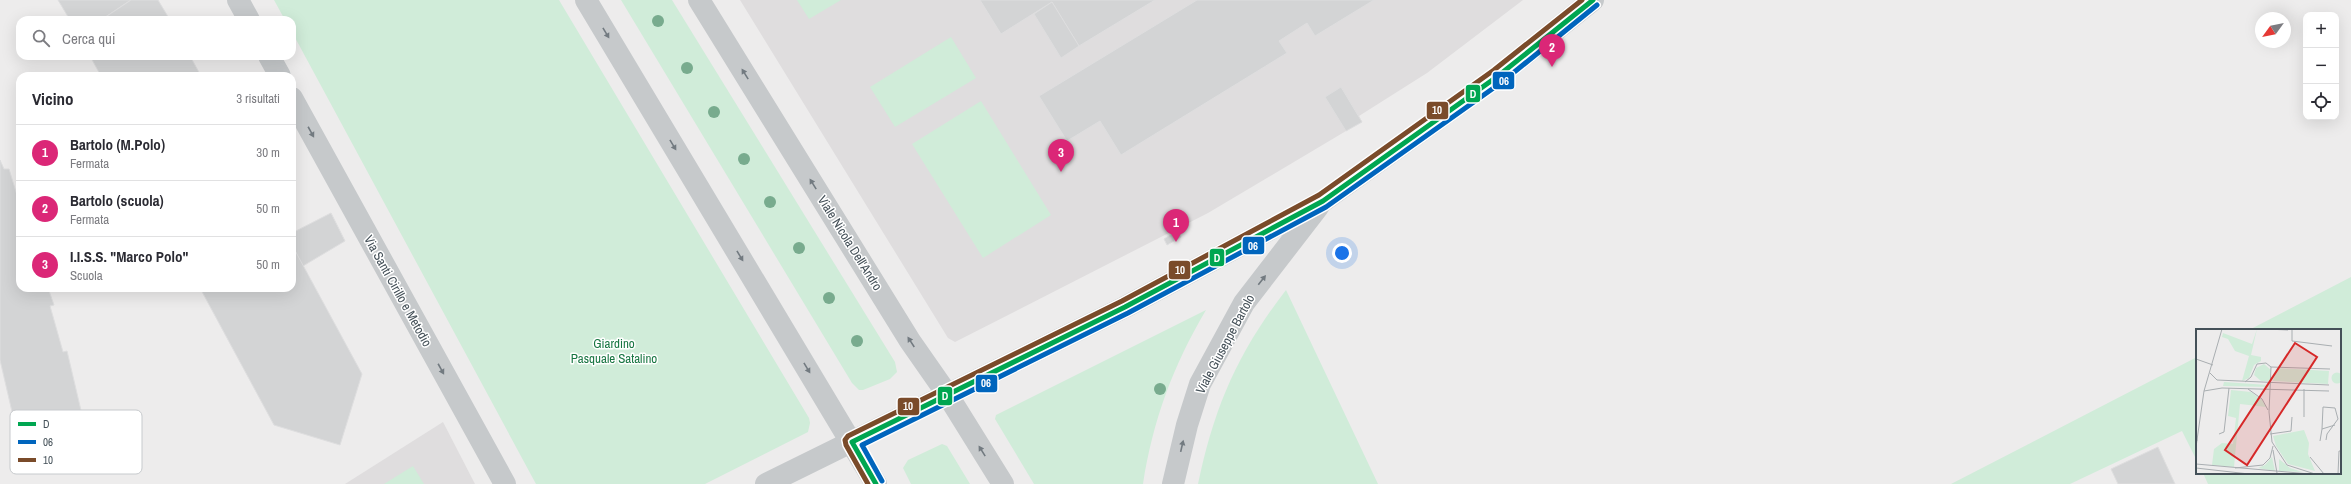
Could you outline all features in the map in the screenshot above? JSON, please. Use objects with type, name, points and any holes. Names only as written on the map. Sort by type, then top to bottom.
[{"type":"street","points":[[238,0],[247,16]]},
{"type":"street","points":[[586,0],[876,484]]},
{"type":"street","name":"Viale Nicola Dell'Andro","points":[[699,0],[910,341],[947,394],[1003,484]]},
{"type":"street","points":[[766,484],[1125,306],[1323,201],[1498,76],[1593,0]]},
{"type":"street","points":[[271,60],[278,72]]},
{"type":"street","name":"Via Santi Cirillo e Metodio","points":[[296,105],[505,484]]},
{"type":"street","name":"Viale Giuseppe Bartolo","points":[[1173,484],[1187,425],[1200,384],[1244,303],[1323,201]]},
{"type":"shaded area","points":[[740,0],[1523,0],[1427,73],[1359,116],[1362,122],[1208,213],[955,342],[948,338]]},
{"type":"shaded area","points":[[443,422],[475,484],[345,484]]},
{"type":"green space","name":"Giardino Pasquale Satalino","points":[[274,0],[559,0],[809,418],[810,423],[808,432],[705,484],[536,484],[296,39],[296,16],[283,16]]},
{"type":"green space","points":[[621,0],[672,0],[895,362],[897,372],[890,379],[863,390],[859,390],[852,383]]},
{"type":"green space","points":[[797,0],[841,0],[809,19]]},
{"type":"green space","points":[[951,37],[976,78],[895,127],[870,87]]},
{"type":"green space","points":[[981,101],[1051,215],[983,258],[912,144]]},
{"type":"green space","points":[[2351,277],[2351,484],[2208,484],[2203,474],[2341,474],[2341,329],[2251,329]]},
{"type":"green space","points":[[1286,290],[1378,484],[1198,484],[1204,456],[1212,430],[1230,381],[1254,336]]},
{"type":"green space","points":[[1206,310],[1174,373],[1166,394],[1152,438],[1143,484],[1034,484],[995,419],[996,415]]},
{"type":"green space","points":[[2196,358],[2196,459],[2182,431],[2070,484],[1951,484]]},
{"type":"green space","points":[[942,444],[947,446],[970,484],[911,484],[903,468],[908,460]]},
{"type":"green space","points":[[413,466],[424,484],[384,484]]},
{"type":"building","points":[[58,0],[131,0],[107,16],[68,16]]},
{"type":"building","points":[[131,0],[158,0],[168,16],[107,16]]},
{"type":"building","points":[[980,0],[1155,0],[1079,46],[1052,2],[1001,34]]},
{"type":"building","points":[[1197,0],[1374,0],[1315,36],[1307,23],[1279,41],[1287,53],[1121,155],[1100,121],[1067,141],[1039,96]]},
{"type":"building","points":[[1052,2],[1079,46],[1061,58],[1034,14]]},
{"type":"building","points":[[92,60],[192,60],[199,72],[99,72]]},
{"type":"building","points":[[1341,87],[1362,122],[1346,131],[1325,97]]},
{"type":"building","points":[[0,160],[4,169],[9,169],[16,192],[16,292],[49,292],[54,305],[50,306],[63,352],[67,351],[81,410],[12,410],[0,360]]},
{"type":"building","points":[[331,213],[345,241],[303,266],[296,253],[296,231]]},
{"type":"building","points":[[1177,231],[1181,237],[1167,245],[1164,239]]},
{"type":"building","points":[[296,252],[362,374],[340,445],[274,425],[202,292],[296,292]]},
{"type":"building","points":[[2158,447],[2175,484],[2118,484],[2111,469]]},
{"type":"transit line","name":"10","points":[[868,484],[846,445],[845,440],[848,436],[1122,301],[1319,195],[1494,70],[1582,0]]},
{"type":"transit line","name":"D","points":[[876,484],[852,442],[1125,307],[1323,201],[1498,76],[1593,0]]},
{"type":"transit line","name":"06","points":[[882,481],[862,445],[1128,313],[1326,207],[1502,82],[1597,5]]},
{"type":"place","name":"Bartolo (scuola)","points":[[1552,67]]},
{"type":"place","name":"I.I.S.S. \"Marco Polo\"","points":[[1061,172]]},
{"type":"place","name":"Bartolo (M.Polo)","points":[[1176,242]]}]
